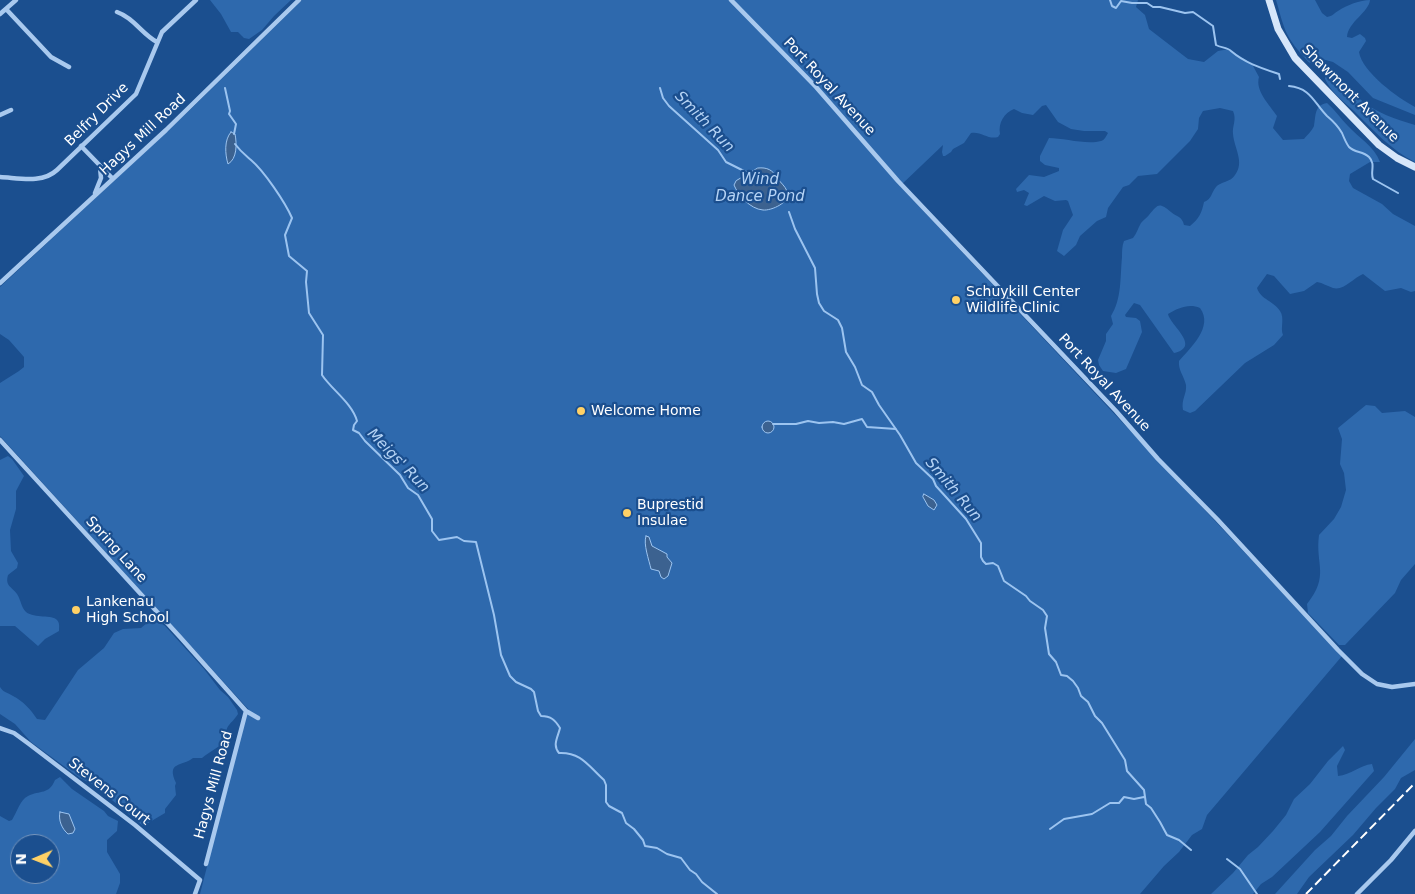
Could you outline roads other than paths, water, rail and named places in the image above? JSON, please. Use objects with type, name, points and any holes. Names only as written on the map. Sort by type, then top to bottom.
[{"type":"main road","name":"Shawmont Avenue","points":[[1268,0],[1278,29],[1295,58],[1379,145],[1397,158],[1415,167]]},
{"type":"street","points":[[0,14],[16,0]]},
{"type":"street","name":"Belfry Drive","points":[[0,177],[34,179],[46,177],[53,173],[136,94],[157,42],[164,30],[196,0]]},
{"type":"street","name":"Hagys Mill Road","points":[[0,283],[191,106],[299,0]]},
{"type":"street","name":"Port Royal Avenue","points":[[731,0],[816,87],[898,181],[1362,674],[1377,684],[1392,687],[1415,684]]},
{"type":"street","points":[[6,9],[51,57],[69,67]]},
{"type":"street","points":[[117,12],[129,18],[148,37],[157,42]]},
{"type":"street","points":[[0,115],[11,110]]},
{"type":"street","points":[[81,146],[113,179]]},
{"type":"street","points":[[94,196],[101,178],[100,166]]},
{"type":"street","name":"Spring Lane","points":[[0,440],[246,711],[258,718]]},
{"type":"street","name":"Hagys Mill Road","points":[[206,864],[246,711]]},
{"type":"street","name":"Stevens Court","points":[[0,728],[20,737],[135,825],[200,880],[195,894]]},
{"type":"street","points":[[1357,894],[1391,860],[1415,831]]},
{"type":"water","points":[[231,132],[235,134],[236,147],[235,155],[228,164],[226,147],[227,139]]},
{"type":"water","name":"Wind Dance Pond","points":[[758,168],[772,171],[787,191],[786,199],[780,205],[771,209],[758,209],[749,204],[738,193],[734,185],[736,181]]},
{"type":"water","points":[[766,421],[770,421],[774,427],[770,433],[766,433],[762,429],[762,425]]},
{"type":"water","points":[[924,494],[934,500],[937,505],[934,510],[928,506],[923,497]]},
{"type":"water","points":[[646,536],[649,537],[652,546],[667,554],[672,563],[668,576],[664,579],[659,571],[651,569],[646,548]]},
{"type":"water","points":[[60,812],[69,814],[75,829],[73,833],[68,834],[62,827]]},
{"type":"waterway","points":[[1110,0],[1112,6],[1116,8],[1121,1],[1147,3],[1153,7],[1185,13],[1193,12],[1213,26],[1216,45],[1228,49],[1254,65],[1279,74],[1280,79]]},
{"type":"waterway","points":[[1289,86],[1296,87],[1307,93],[1339,128],[1349,147],[1367,155],[1371,160],[1373,179],[1398,193]]},
{"type":"waterway","name":"Meigs' Run","points":[[225,88],[229,114],[236,124],[234,134]]},
{"type":"waterway","name":"Smith Run","points":[[660,88],[663,98],[669,106],[718,150],[726,162],[750,174]]},
{"type":"waterway","name":"Meigs' Run","points":[[235,144],[268,179],[292,218],[285,235],[289,256],[307,271],[306,282],[309,313],[323,335],[322,375],[351,408],[357,421],[353,430],[359,433],[400,475],[408,488],[418,495],[432,519],[432,531],[439,540],[457,537],[464,541],[476,542],[494,615],[501,655],[510,676],[516,682],[534,692],[541,716],[552,719],[560,728],[556,741],[557,750],[559,753],[567,753],[579,758],[604,780],[606,785],[606,802],[609,806],[622,813],[626,823],[634,829],[643,840],[645,846],[657,848],[667,854],[681,858],[690,870],[717,894]]},
{"type":"waterway","name":"Smith Run","points":[[789,212],[795,229],[815,268],[819,303],[824,311],[838,320],[842,328],[846,352],[855,367],[862,385],[872,392],[916,463],[933,479],[936,486],[966,519],[981,543],[981,557],[983,561],[986,564],[993,563],[998,566],[1004,581],[1043,610],[1047,616],[1045,628],[1049,654],[1056,662],[1061,675],[1067,676],[1073,681],[1081,696],[1088,702],[1095,716],[1102,723],[1125,760],[1127,771],[1144,790],[1146,804],[1151,808],[1167,835],[1179,840],[1191,850]]},
{"type":"waterway","points":[[773,424],[796,424],[808,421],[844,424],[862,419],[867,427],[896,429]]},
{"type":"waterway","points":[[1050,829],[1064,819],[1092,814],[1110,803],[1119,803],[1124,797],[1134,799],[1144,797]]},
{"type":"waterway","name":"Smith Run","points":[[1227,859],[1240,869],[1257,894]]},
{"type":"railway","points":[[1306,894],[1415,783]]},
{"type":"place","name":"Schuykill Center Wildlife Clinic","points":[[956,300]]},
{"type":"place","name":"Welcome Home","points":[[581,411]]},
{"type":"place","name":"Buprestid Insulae","points":[[627,513]]},
{"type":"place","name":"Lankenau High School","points":[[76,610]]}]
